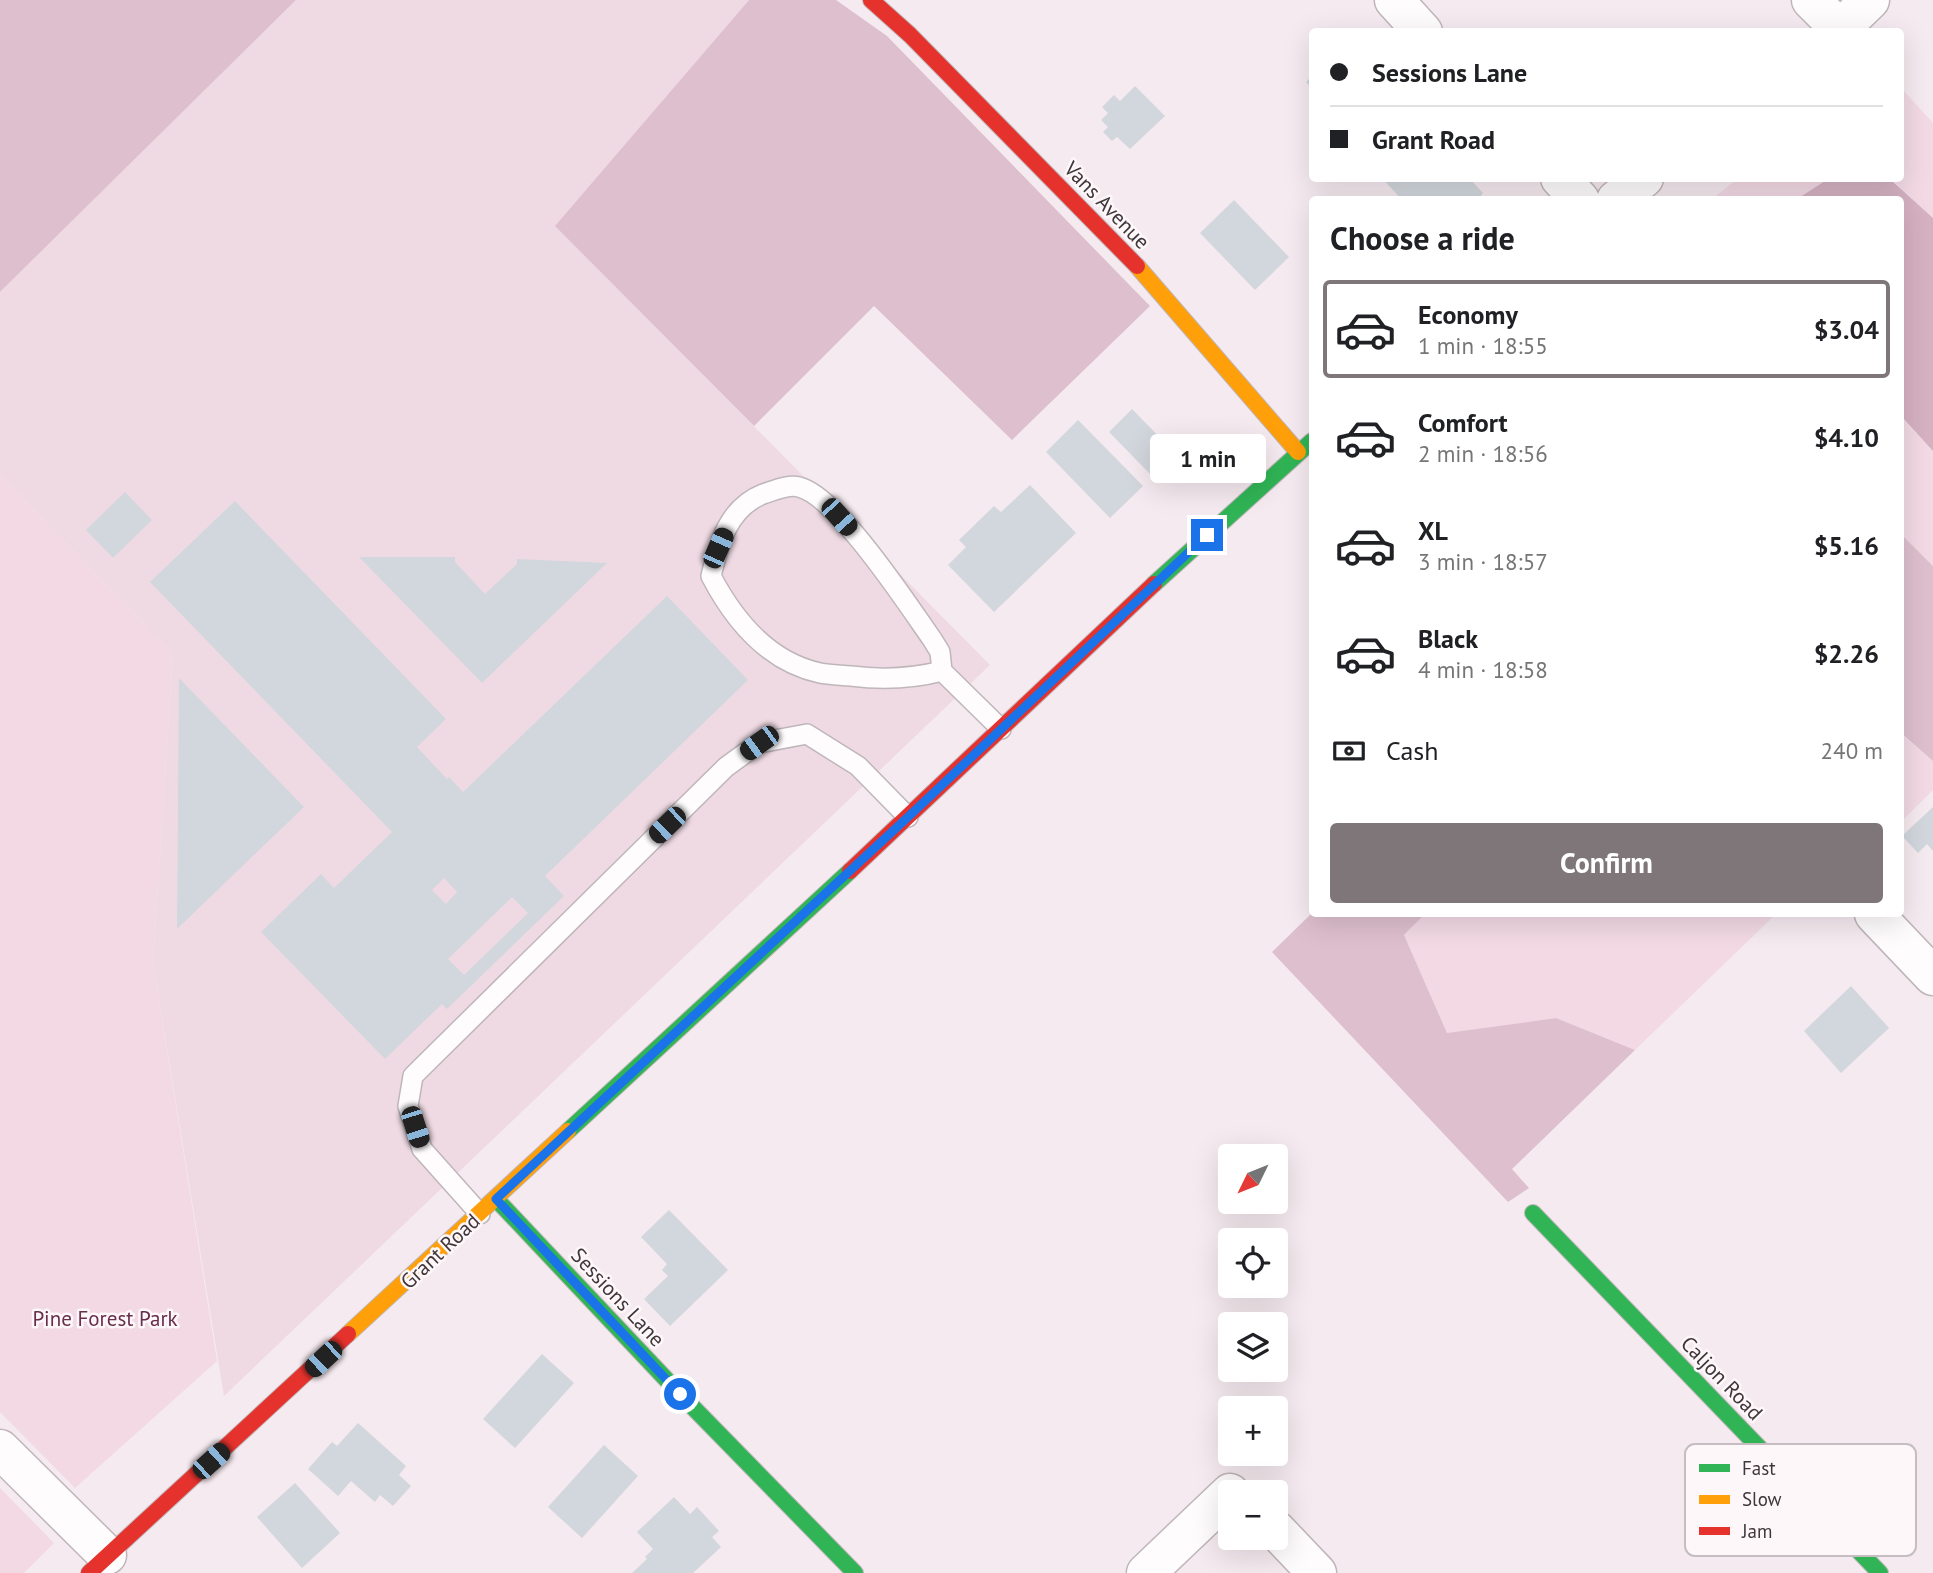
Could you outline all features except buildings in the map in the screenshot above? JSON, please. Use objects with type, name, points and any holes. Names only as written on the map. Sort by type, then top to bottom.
[{"type":"street","name":"Vans Avenue","points":[[871,0],[910,34],[1140,269],[1298,452]]},
{"type":"street","points":[[1394,0],[1419,28]]},
{"type":"street","points":[[1811,0],[1836,28]]},
{"type":"street","points":[[1840,28],[1870,0]]},
{"type":"street","points":[[1564,182],[1576,196]]},
{"type":"street","points":[[1621,196],[1639,182]]},
{"type":"street","name":"Grant Road","points":[[98,1564],[480,1214],[908,817],[1188,552],[1309,443]]},
{"type":"street","points":[[1877,917],[1933,976]]},
{"type":"street","name":"Sessions Lane","points":[[496,1199],[680,1394],[856,1573]]},
{"type":"street","name":"Caljon Road","points":[[1534,1213],[1756,1444]]},
{"type":"street","points":[[0,1449],[98,1564]]},
{"type":"street","points":[[1146,1573],[1218,1505]]},
{"type":"street","points":[[1288,1543],[1317,1573]]},
{"type":"street","name":"Caljon Road","points":[[1864,1556],[1880,1573]]},
{"type":"lane","points":[[942,671],[913,678],[880,680],[818,672],[785,660],[764,646],[725,603],[711,576],[718,548],[730,520],[750,500],[777,489],[798,486],[813,494],[839,517],[866,547],[940,652],[942,671],[1001,729]]},
{"type":"lane","points":[[480,1214],[422,1149],[408,1106],[413,1076],[726,767],[759,743],[807,734],[858,766],[908,817]]},
{"type":"shaded area","points":[[0,0],[296,0],[0,292]]},
{"type":"shaded area","points":[[296,0],[749,0],[556,226],[990,665],[224,1396],[153,963],[173,653],[0,475],[0,292]]},
{"type":"shaded area","points":[[749,0],[836,0],[887,36],[1150,306],[1012,440],[874,306],[754,426],[555,226]]},
{"type":"shaded area","points":[[1823,182],[1893,182],[1933,218],[1933,451],[1904,419],[1904,196],[1802,196]]},
{"type":"shaded area","points":[[1904,537],[1933,566],[1933,761],[1904,736]]},
{"type":"shaded area","points":[[1309,916],[1422,917],[1404,935],[1447,1033],[1556,1018],[1635,1050],[1512,1169],[1529,1188],[1508,1202],[1272,952]]},
{"type":"green space","points":[[1904,91],[1933,123],[1933,218],[1894,182],[1904,182]]},
{"type":"green space","points":[[1733,182],[1823,182],[1802,196],[1716,196]]},
{"type":"green space","points":[[1904,420],[1933,451],[1933,566],[1904,537]]},
{"type":"green space","name":"Pine Forest Park","points":[[0,475],[173,653],[153,963],[217,1361],[75,1488],[0,1412]]},
{"type":"green space","points":[[1904,736],[1933,761],[1933,790],[1904,819]]},
{"type":"green space","points":[[1422,917],[1773,917],[1635,1050],[1556,1018],[1447,1033],[1404,935]]},
{"type":"green space","points":[[0,1488],[54,1543],[24,1573],[0,1573]]},
{"type":"traffic: fast","points":[[1154,584],[1309,444]]},
{"type":"traffic: fast","points":[[568,1131],[850,871]]},
{"type":"traffic: fast","points":[[496,1199],[680,1394],[855,1573]]},
{"type":"traffic: fast","points":[[1533,1213],[1756,1444]]},
{"type":"traffic: fast","points":[[1864,1556],[1880,1573]]},
{"type":"traffic: slow","points":[[1137,266],[1298,452]]},
{"type":"traffic: slow","points":[[348,1334],[568,1131]]},
{"type":"traffic: jam","points":[[871,0],[910,35],[1137,266]]},
{"type":"traffic: jam","points":[[850,871],[1154,584]]},
{"type":"traffic: jam","points":[[89,1573],[348,1334]]},
{"type":"route","points":[[680,1394],[496,1199],[1207,535]]}]
